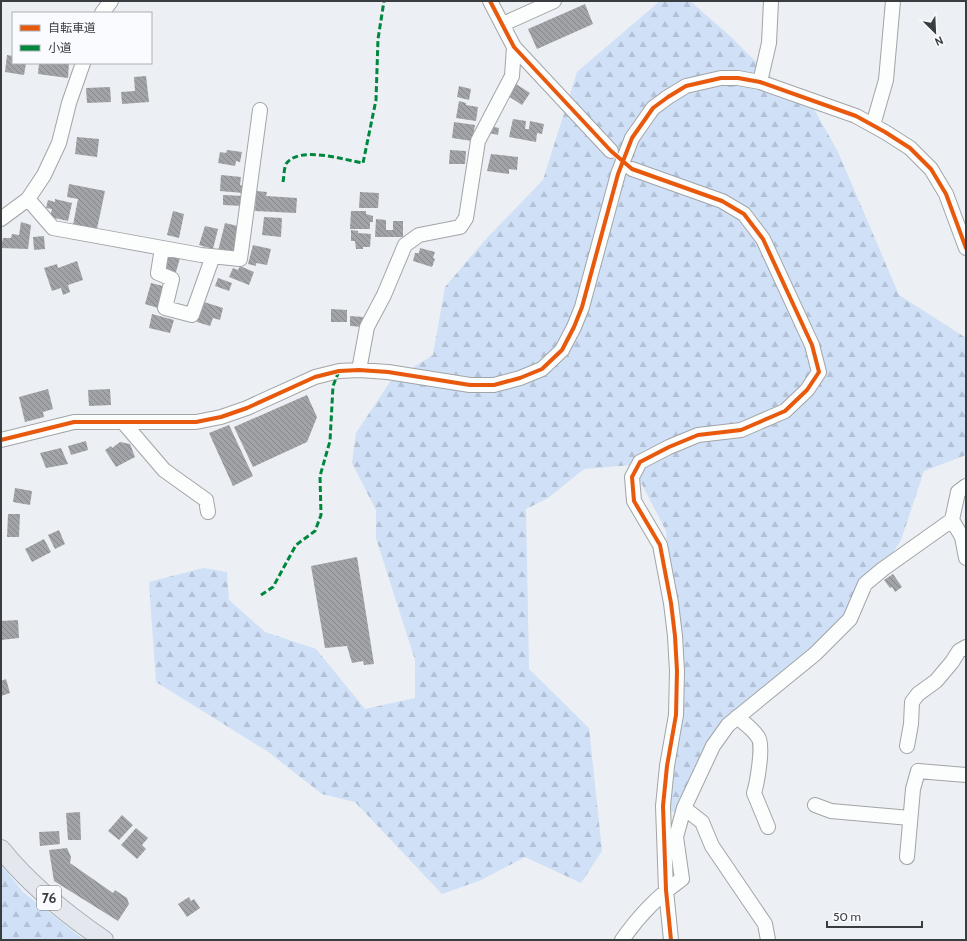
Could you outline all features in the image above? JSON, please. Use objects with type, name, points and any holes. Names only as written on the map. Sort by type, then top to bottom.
[{"type":"main road","name":"76","points":[[1,849],[13,864],[37,888],[79,923],[104,940]]},
{"type":"street","points":[[103,12],[111,1]]},
{"type":"street","points":[[490,1],[514,47],[611,152]]},
{"type":"street","points":[[503,24],[554,1]]},
{"type":"street","points":[[760,82],[769,44],[771,1]]},
{"type":"street","points":[[873,125],[886,80],[893,1]]},
{"type":"street","points":[[359,370],[367,327],[384,295],[405,245],[419,235],[460,227],[466,218],[478,141],[512,76],[514,47]]},
{"type":"street","points":[[1,219],[28,199],[44,175],[59,143],[69,103],[83,64]]},
{"type":"street","points":[[1,440],[74,422],[196,422],[247,408],[315,377],[338,371],[359,370],[388,372],[470,385],[494,385],[520,378],[542,368],[562,350],[582,307],[618,174],[632,138],[653,108],[686,86],[721,78],[738,78],[760,82],[856,116],[910,148],[931,169],[946,194],[966,248]]},
{"type":"street","points":[[28,199],[53,228],[162,248],[240,259],[260,110]]},
{"type":"street","points":[[632,169],[722,201],[744,214],[763,239],[812,345],[819,372],[807,390],[785,411],[741,430],[698,435],[669,447],[640,462],[632,478],[634,501],[660,545],[671,603],[675,636],[677,671],[676,715],[667,766],[663,806],[666,890],[671,940]]},
{"type":"street","points":[[162,248],[158,273],[172,279],[166,308],[192,315],[213,256]]},
{"type":"street","points":[[123,422],[164,470],[206,500],[208,512]]},
{"type":"street","points":[[622,940],[632,926],[666,890],[682,879],[676,838],[684,808],[713,746],[728,725],[815,654],[850,619],[865,584],[883,569],[952,520],[958,492],[966,486]]},
{"type":"street","points":[[952,520],[962,537],[966,558]]},
{"type":"street","points":[[907,746],[911,724],[912,702],[918,694],[936,681],[959,651],[966,647]]},
{"type":"street","points":[[737,717],[759,737],[758,781],[754,793],[768,827]]},
{"type":"street","points":[[907,857],[913,789],[918,771],[966,775]]},
{"type":"street","points":[[815,805],[831,811],[910,818]]},
{"type":"street","points":[[684,808],[702,822],[712,846],[765,924],[768,940]]},
{"type":"green space","points":[[660,1],[690,1],[730,36],[783,89],[810,102],[838,152],[899,295],[966,338],[966,455],[924,471],[901,540],[850,619],[713,746],[679,815],[663,806],[676,647],[666,531],[632,465],[584,469],[548,498],[526,509],[529,669],[589,728],[602,851],[581,883],[525,857],[481,880],[442,894],[355,802],[322,794],[267,751],[156,682],[149,582],[203,568],[227,572],[229,600],[265,632],[316,649],[365,709],[415,698],[415,660],[376,538],[376,510],[352,463],[356,433],[390,382],[433,355],[445,287],[487,238],[543,180],[577,72]]},
{"type":"green space","points":[[1,865],[23,892],[84,940],[1,940]]},
{"type":"building","points":[[585,4],[593,24],[537,49],[528,29]]},
{"type":"building","points":[[7,55],[12,56],[12,64],[26,64],[24,75],[5,72]]},
{"type":"building","points":[[39,64],[69,64],[68,78],[38,74]]},
{"type":"building","points":[[146,76],[149,102],[122,104],[121,92],[135,91],[134,77]]},
{"type":"building","points":[[516,84],[530,93],[522,105],[508,96]]},
{"type":"building","points":[[459,86],[471,89],[469,100],[457,97]]},
{"type":"building","points":[[110,87],[111,102],[87,103],[86,88]]},
{"type":"building","points":[[459,101],[466,103],[466,105],[478,107],[476,121],[456,118]]},
{"type":"building","points":[[513,119],[526,121],[525,129],[529,129],[530,121],[544,124],[542,134],[537,133],[536,142],[509,137]]},
{"type":"building","points":[[454,122],[475,125],[472,141],[452,138]]},
{"type":"building","points":[[490,126],[499,128],[498,135],[489,133]]},
{"type":"building","points":[[77,137],[99,139],[97,157],[75,154]]},
{"type":"building","points":[[227,150],[242,152],[240,162],[236,161],[235,166],[218,163],[220,152],[226,153]]},
{"type":"building","points":[[450,150],[466,151],[465,164],[449,164]]},
{"type":"building","points":[[491,154],[518,157],[517,170],[509,169],[509,174],[487,171]]},
{"type":"building","points":[[221,175],[241,177],[240,185],[244,186],[243,193],[220,191]]},
{"type":"building","points":[[69,184],[105,191],[97,229],[73,225],[78,199],[67,197]]},
{"type":"building","points":[[256,191],[267,192],[266,196],[297,198],[296,213],[255,211]]},
{"type":"building","points":[[360,192],[379,193],[378,208],[359,208]]},
{"type":"building","points":[[223,195],[244,196],[243,206],[223,205]]},
{"type":"building","points":[[55,199],[72,203],[68,221],[50,217],[52,209],[46,208],[48,200],[55,202]]},
{"type":"building","points":[[173,211],[184,214],[179,238],[167,235]]},
{"type":"building","points":[[351,211],[366,211],[366,214],[373,216],[373,222],[370,222],[370,229],[350,229]]},
{"type":"building","points":[[264,217],[282,218],[281,237],[262,235]]},
{"type":"building","points":[[376,219],[386,220],[386,230],[393,230],[393,221],[403,221],[403,237],[375,237]]},
{"type":"building","points":[[21,222],[31,225],[28,249],[1,248],[3,238],[11,238],[12,234],[19,235]]},
{"type":"building","points":[[225,223],[242,227],[235,254],[218,251]]},
{"type":"building","points":[[205,226],[218,229],[213,249],[199,245]]},
{"type":"building","points":[[351,230],[358,231],[358,233],[371,234],[370,247],[356,249],[355,241],[351,241]]},
{"type":"building","points":[[44,236],[45,249],[34,250],[33,237]]},
{"type":"building","points":[[253,245],[271,249],[267,265],[256,263],[256,266],[248,264]]},
{"type":"building","points":[[420,248],[435,252],[433,258],[435,259],[432,267],[413,261],[415,253],[419,253]]},
{"type":"building","points":[[168,255],[180,258],[176,272],[164,269]]},
{"type":"building","points":[[77,261],[83,280],[68,285],[70,292],[63,295],[61,288],[52,291],[44,268],[57,264],[58,268]]},
{"type":"building","points":[[240,266],[254,272],[249,285],[229,277],[233,268],[238,270]]},
{"type":"building","points":[[218,278],[232,283],[229,291],[215,286]]},
{"type":"building","points":[[151,283],[163,286],[158,308],[145,304]]},
{"type":"building","points":[[204,302],[223,308],[220,320],[213,318],[210,326],[197,322]]},
{"type":"building","points":[[331,309],[347,310],[347,322],[331,322]]},
{"type":"building","points":[[152,314],[174,320],[170,333],[149,328]]},
{"type":"building","points":[[350,316],[363,317],[363,327],[350,326]]},
{"type":"building","points":[[48,389],[53,409],[43,412],[44,417],[25,422],[19,397]]},
{"type":"building","points":[[110,389],[111,405],[89,406],[88,390]]},
{"type":"building","points":[[307,395],[317,417],[307,442],[253,467],[234,427]]},
{"type":"building","points":[[229,425],[253,476],[233,486],[209,433]]},
{"type":"building","points":[[86,441],[88,450],[71,455],[68,446]]},
{"type":"building","points":[[120,442],[130,444],[135,457],[116,467],[105,450],[111,446],[112,448]]},
{"type":"building","points":[[61,448],[68,464],[46,468],[40,453]]},
{"type":"building","points":[[15,488],[32,491],[30,505],[13,502]]},
{"type":"building","points":[[8,514],[20,514],[19,537],[7,537]]},
{"type":"building","points":[[59,530],[65,544],[55,549],[48,535]]},
{"type":"building","points":[[44,539],[51,552],[32,562],[25,549]]},
{"type":"building","points":[[357,557],[374,664],[364,665],[363,661],[352,663],[347,646],[325,648],[311,566]]},
{"type":"building","points":[[893,574],[902,587],[895,592],[884,580]]},
{"type":"building","points":[[18,620],[19,638],[1,640],[1,621]]},
{"type":"building","points":[[6,679],[10,693],[1,696],[1,681]]},
{"type":"building","points":[[80,812],[81,840],[68,840],[66,813]]},
{"type":"building","points":[[122,815],[133,825],[119,840],[108,831]]},
{"type":"building","points":[[136,828],[148,838],[142,845],[146,849],[137,859],[121,845]]},
{"type":"building","points":[[59,831],[60,844],[40,846],[39,832]]},
{"type":"building","points":[[67,848],[71,857],[70,863],[113,893],[115,890],[127,898],[129,904],[118,921],[54,881],[49,850]]},
{"type":"building","points":[[189,897],[191,901],[194,899],[200,908],[187,917],[178,904]]},
{"type":"marked path","points":[[283,182],[286,164],[292,158],[301,155],[322,155],[363,163],[376,100],[378,39],[384,1]]},
{"type":"marked path","points":[[261,595],[273,587],[296,545],[315,531],[321,515],[320,476],[330,441],[333,386],[339,371]]},
{"type":"cycle path","points":[[490,1],[514,47],[611,151],[632,169],[722,201],[744,214],[763,239],[812,345],[819,372],[807,390],[785,411],[741,430],[698,435],[669,447],[640,462],[632,477],[634,501],[660,545],[671,603],[675,636],[677,671],[676,715],[667,766],[663,806],[666,890],[671,940]]},
{"type":"cycle path","points":[[1,440],[74,422],[196,422],[221,417],[247,408],[315,377],[339,371],[359,370],[388,372],[470,385],[494,385],[520,378],[542,369],[562,350],[582,307],[618,174],[632,138],[653,108],[668,97],[686,86],[721,78],[738,78],[760,82],[856,116],[910,148],[931,169],[946,194],[966,248]]}]
